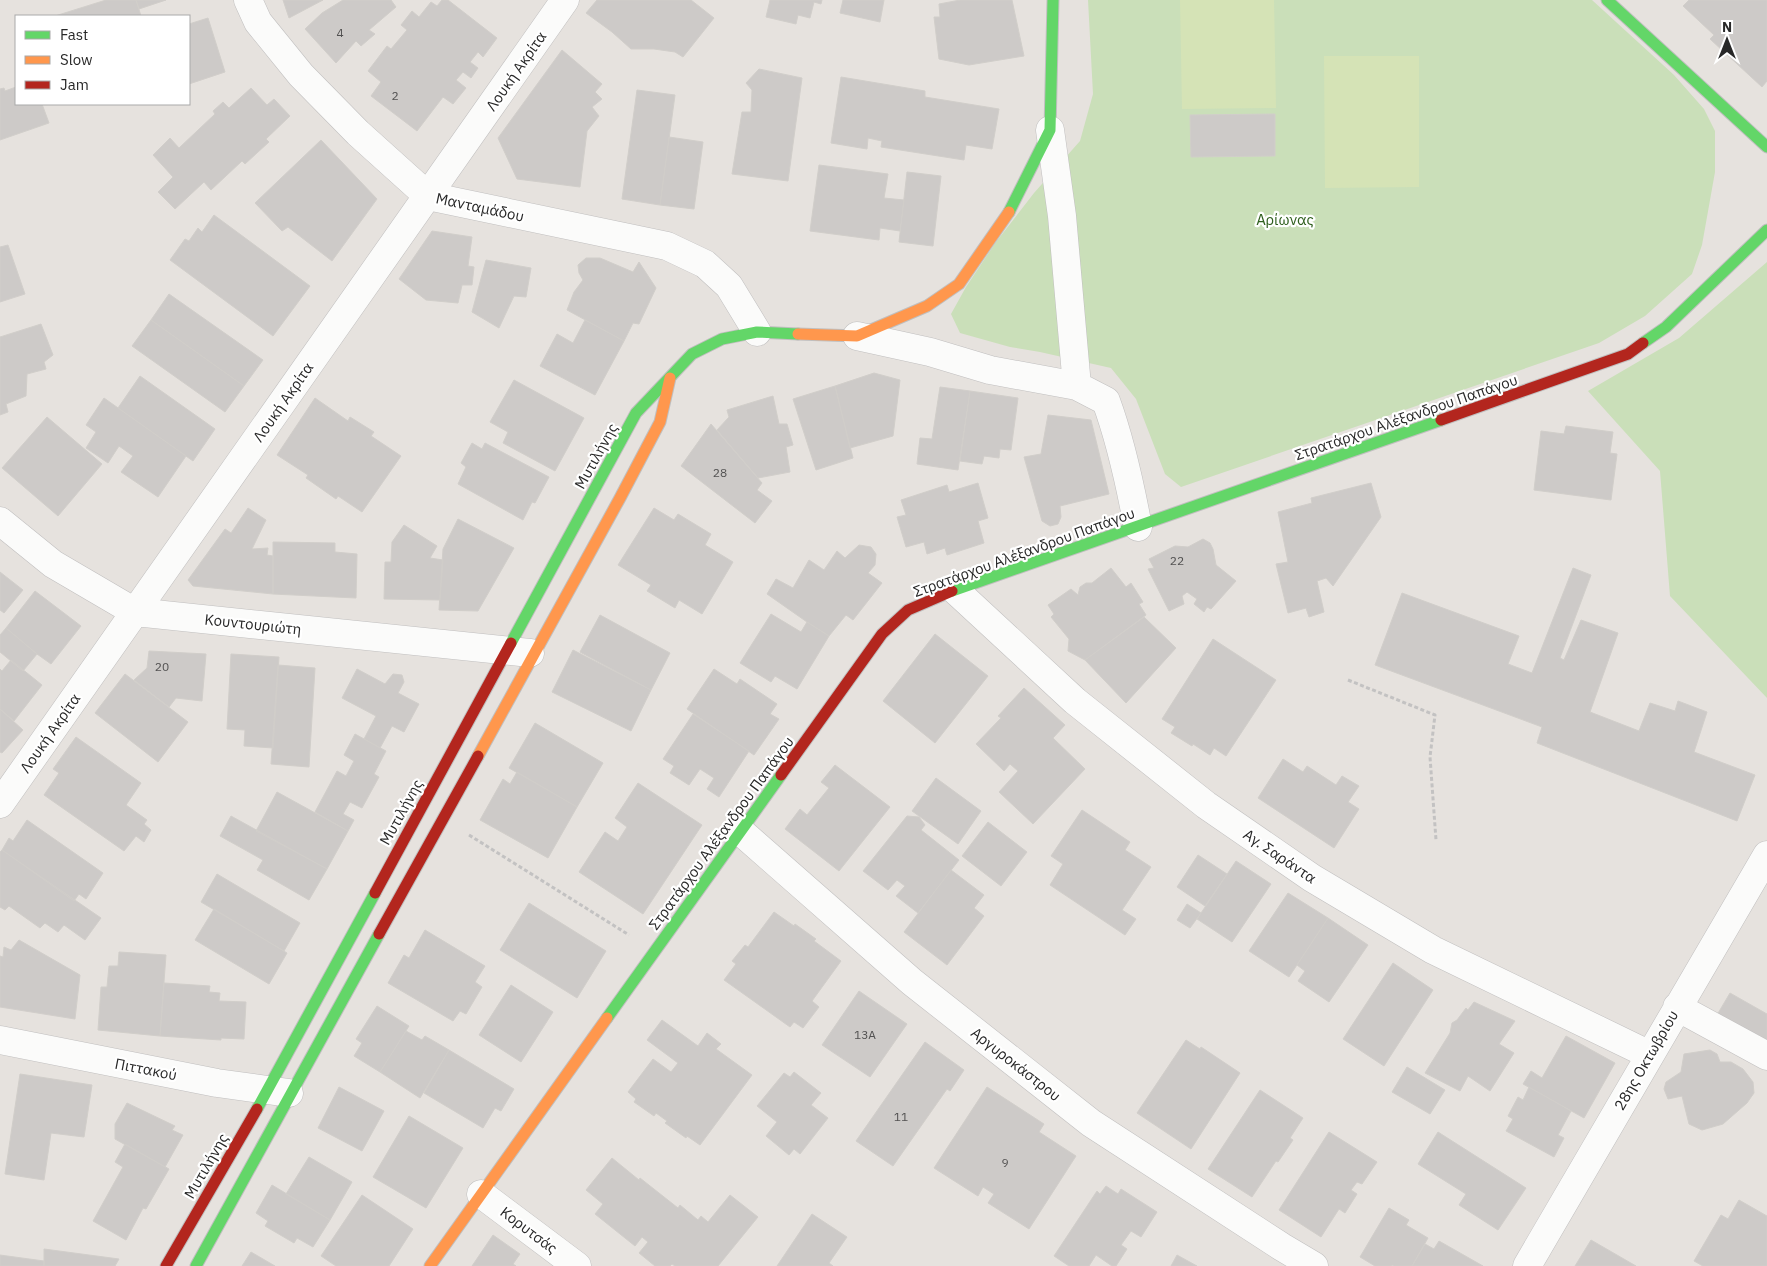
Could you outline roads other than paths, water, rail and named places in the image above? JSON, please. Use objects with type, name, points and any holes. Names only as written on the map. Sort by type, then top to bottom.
[{"type":"street","name":"Μανταμάδου","points":[[248,0],[258,22],[301,75],[358,133],[428,196],[667,246],[705,264],[729,286],[757,332]]},
{"type":"street","name":"Λουκή Ακρίτα","points":[[0,804],[566,0]]},
{"type":"street","points":[[1053,0],[1050,130],[1062,216],[1077,386]]},
{"type":"street","points":[[1607,0],[1767,147]]},
{"type":"street","points":[[857,336],[927,306],[959,284],[1006,218],[1050,130]]},
{"type":"street","name":"Στρατάρχου Αλέξανδρου Παπάγου","points":[[430,1266],[882,634],[908,610],[955,590],[1628,354],[1666,327],[1767,230]]},
{"type":"street","name":"Μυτιλήνης","points":[[196,1266],[279,1092],[506,650],[636,414],[692,354],[722,339],[757,332],[857,336]]},
{"type":"street","points":[[857,336],[930,352],[990,370],[1077,386],[1106,401],[1116,428],[1127,471],[1138,527]]},
{"type":"street","name":"Μυτιλήνης","points":[[166,1266],[279,1092],[442,818],[620,498],[660,422],[670,377]]},
{"type":"street","name":"Κουντουριώτη","points":[[0,521],[53,564],[135,612],[534,653]]},
{"type":"street","name":"Αγ. Σαράντα","points":[[955,590],[1075,702],[1206,806],[1312,878],[1434,950],[1650,1055]]},
{"type":"street","name":"Αργυροκάστρου","points":[[740,831],[912,982],[1091,1123],[1314,1266]]},
{"type":"street","name":"28ης Οκτωβρίου","points":[[1527,1266],[1767,855]]},
{"type":"street","points":[[1677,1007],[1767,1056]]},
{"type":"street","name":"Πιττακού","points":[[0,1040],[217,1083],[279,1092]]},
{"type":"street","name":"Κορυτσάς","points":[[481,1194],[577,1266]]},
{"type":"park label","name":"Αρίωνας","points":[[1285,219]]}]
